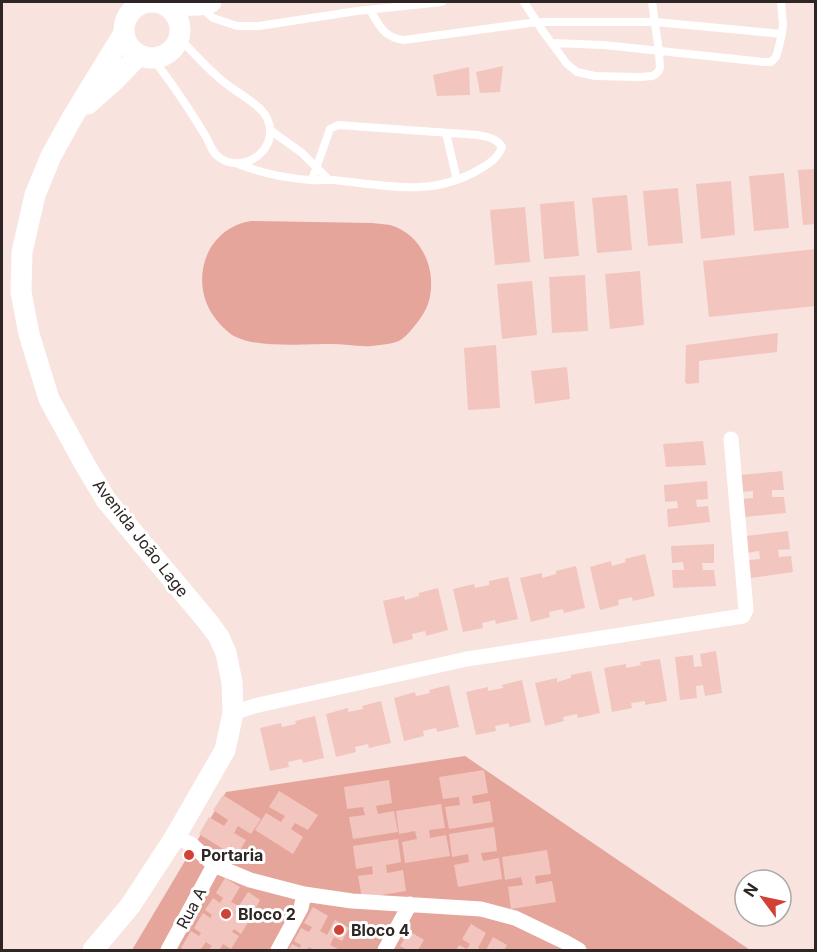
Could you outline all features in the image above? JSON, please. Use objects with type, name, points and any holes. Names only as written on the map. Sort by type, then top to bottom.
[{"type":"main road","name":"Avenida João Lage","points":[[93,951],[130,906],[175,837],[225,750],[233,713],[232,682],[226,653],[219,637],[106,500],[49,399],[28,334],[21,292],[22,252],[35,195],[51,156],[124,33],[124,24],[133,9],[150,2],[167,6],[205,3]]},
{"type":"main road","name":"Avenida João Lage","points":[[72,118],[114,81],[146,57],[162,57],[170,52],[176,46],[180,33],[205,3]]},
{"type":"main road","points":[[167,6],[178,20],[180,33]]},
{"type":"main road","points":[[124,33],[126,43],[132,51],[146,57]]},
{"type":"main road","name":"Avenida João Lage","points":[[109,951],[130,906]]},
{"type":"street","points":[[233,713],[254,706],[467,658],[743,616],[746,610],[731,439]]},
{"type":"street","points":[[175,837],[191,844],[214,865],[250,880],[304,894],[352,901],[481,909],[515,918],[562,946],[579,951]]},
{"type":"street","name":"Rua A","points":[[168,951],[214,865]]},
{"type":"street","points":[[278,951],[301,908],[304,894]]},
{"type":"street","points":[[385,951],[410,904]]},
{"type":"lane","points":[[205,3],[213,18],[237,26],[259,26],[442,2]]},
{"type":"lane","points":[[524,2],[567,64],[577,72],[595,76],[639,77],[653,76],[660,68],[660,52],[652,2]]},
{"type":"lane","points":[[552,43],[604,45],[771,62],[776,57],[782,34],[781,2]]},
{"type":"lane","points":[[370,10],[388,35],[404,40],[537,22],[656,22],[782,34]]},
{"type":"lane","points":[[180,33],[218,78],[262,111],[268,120],[269,140],[265,149],[258,157],[238,164]]},
{"type":"lane","points":[[146,57],[173,86],[207,138],[211,149],[228,162],[257,172],[312,180],[407,188],[443,185],[473,173],[494,161],[502,147],[493,138],[478,135],[338,125],[330,129],[312,180]]},
{"type":"lane","points":[[270,130],[302,153],[329,180]]},
{"type":"lane","points":[[446,133],[457,180]]},
{"type":"shaded area","points":[[251,221],[372,223],[399,228],[420,246],[428,262],[431,287],[429,301],[424,312],[401,340],[378,345],[269,344],[233,336],[219,323],[209,309],[202,277],[211,248],[221,235],[234,226]]},
{"type":"shaded area","points":[[465,756],[750,950],[132,950],[226,792]]},
{"type":"building","points":[[503,66],[500,92],[480,93],[476,72]]},
{"type":"building","points":[[469,67],[470,95],[437,96],[433,75]]},
{"type":"building","points":[[816,169],[816,224],[803,225],[798,170]]},
{"type":"building","points":[[784,173],[789,228],[754,231],[749,176]]},
{"type":"building","points":[[731,181],[735,235],[701,239],[696,184]]},
{"type":"building","points":[[678,188],[683,243],[648,246],[643,191]]},
{"type":"building","points":[[627,195],[632,250],[597,253],[592,198]]},
{"type":"building","points":[[574,201],[579,256],[544,259],[540,204]]},
{"type":"building","points":[[525,207],[530,262],[495,265],[490,210]]},
{"type":"building","points":[[816,249],[816,306],[709,317],[703,261]]},
{"type":"building","points":[[640,271],[644,325],[610,329],[605,274]]},
{"type":"building","points":[[585,275],[588,331],[552,333],[549,277]]},
{"type":"building","points":[[532,281],[537,335],[502,339],[497,284]]},
{"type":"building","points":[[778,333],[777,352],[699,361],[699,383],[687,384],[685,382],[686,345]]},
{"type":"building","points":[[496,345],[500,408],[468,410],[464,348]]},
{"type":"building","points":[[567,367],[570,399],[535,404],[531,371]]},
{"type":"building","points":[[703,441],[706,465],[666,467],[663,444]]},
{"type":"building","points":[[782,471],[784,490],[772,490],[772,497],[784,497],[786,513],[744,517],[742,499],[753,498],[753,491],[741,492],[740,475]]},
{"type":"building","points":[[707,481],[708,499],[696,500],[697,507],[708,506],[710,522],[668,527],[667,509],[678,508],[677,501],[665,502],[664,485]]},
{"type":"building","points":[[788,531],[790,549],[778,550],[779,557],[791,556],[793,572],[751,578],[749,560],[760,559],[759,551],[747,553],[746,536]]},
{"type":"building","points":[[714,544],[714,563],[702,563],[703,570],[714,570],[716,586],[673,588],[672,570],[684,570],[683,562],[672,563],[671,546]]},
{"type":"building","points":[[645,554],[655,596],[633,601],[632,597],[618,600],[619,605],[600,610],[590,567],[611,561],[612,566],[626,562],[625,559]]},
{"type":"building","points":[[576,566],[585,608],[564,613],[563,609],[549,612],[550,617],[531,622],[520,578],[542,573],[542,578],[556,574],[556,571]]},
{"type":"building","points":[[508,577],[518,619],[496,624],[495,620],[482,623],[483,628],[463,632],[453,589],[474,584],[475,588],[489,585],[489,581]]},
{"type":"building","points":[[438,588],[448,630],[426,636],[425,631],[412,634],[413,639],[393,644],[383,601],[404,596],[405,600]]},
{"type":"building","points":[[716,651],[722,693],[705,696],[703,685],[696,686],[697,698],[680,700],[675,657],[693,655],[694,667],[702,666],[700,654]]},
{"type":"building","points":[[660,659],[667,701],[645,705],[645,701],[631,703],[632,708],[612,712],[604,668],[626,664],[626,668],[641,665],[640,662]]},
{"type":"building","points":[[591,671],[600,713],[578,718],[577,714],[563,717],[564,721],[545,726],[535,683],[557,678],[557,682],[571,678],[571,675]]},
{"type":"building","points":[[522,680],[531,722],[509,727],[509,723],[495,726],[496,731],[476,735],[466,692],[488,687],[488,691],[503,688],[502,685]]},
{"type":"building","points":[[449,685],[459,727],[437,732],[436,728],[423,731],[424,736],[404,741],[394,698],[415,692],[416,696],[430,693],[429,690]]},
{"type":"building","points":[[381,701],[391,743],[369,748],[368,744],[355,747],[356,752],[336,757],[326,714],[348,708],[348,712],[363,709],[362,706]]},
{"type":"building","points":[[315,716],[324,758],[303,763],[302,759],[288,762],[289,767],[270,771],[260,728],[281,723],[282,727],[296,724],[295,721]]},
{"type":"building","points":[[484,770],[488,793],[472,796],[473,804],[490,801],[493,822],[449,829],[445,807],[460,805],[459,797],[443,799],[439,777]]},
{"type":"building","points":[[389,780],[392,803],[376,806],[378,814],[394,811],[398,832],[353,839],[349,817],[365,815],[363,807],[347,809],[344,787]]},
{"type":"building","points":[[279,791],[318,815],[308,830],[295,823],[291,829],[303,837],[293,854],[255,830],[266,813],[281,822],[285,816],[269,807]]},
{"type":"building","points":[[223,795],[261,819],[251,834],[238,826],[234,833],[246,840],[236,857],[199,834],[209,817],[224,826],[228,820],[213,810]]},
{"type":"building","points":[[441,804],[445,828],[429,830],[430,838],[446,835],[450,856],[405,863],[402,842],[417,839],[415,831],[399,834],[396,811]]},
{"type":"building","points":[[494,827],[497,851],[481,853],[483,861],[499,858],[502,879],[458,887],[454,865],[469,862],[468,854],[452,857],[449,834]]},
{"type":"building","points":[[398,839],[401,862],[386,865],[387,873],[403,870],[406,891],[362,898],[358,876],[373,874],[372,866],[356,869],[353,846]]},
{"type":"building","points":[[547,850],[551,874],[535,876],[536,884],[552,881],[556,902],[511,909],[508,887],[523,885],[521,877],[505,880],[502,857]]},
{"type":"building","name":"Bloco 2","points":[[225,878],[240,887],[231,902],[239,906],[248,892],[260,900],[253,913],[246,908],[241,916],[249,921],[241,934],[234,929],[232,932],[239,936],[231,949],[223,944],[219,950],[209,950],[212,946],[206,942],[200,950],[181,948],[191,931],[199,936],[201,933],[194,928],[203,913],[210,918],[212,915],[205,910],[213,898],[220,903],[223,898],[216,893]]},
{"type":"building","name":"Bloco 4","points":[[313,907],[328,916],[320,931],[327,935],[335,920],[349,928],[342,941],[334,937],[330,945],[340,950],[314,950],[309,947],[307,950],[288,950],[292,944],[300,948],[301,945],[294,941],[301,928],[309,932],[312,927],[304,923]]},
{"type":"building","points":[[471,924],[486,933],[478,948],[482,950],[456,950],[459,945],[467,949],[470,944],[462,939]]},
{"type":"building","points":[[409,931],[424,940],[418,950],[408,950],[400,946]]},
{"type":"building","points":[[493,937],[507,945],[504,950],[486,950]]},
{"type":"place","name":"Portaria","points":[[189,855]]},
{"type":"place","name":"Bloco 2","points":[[226,914]]},
{"type":"place","name":"Bloco 4","points":[[339,930]]}]
